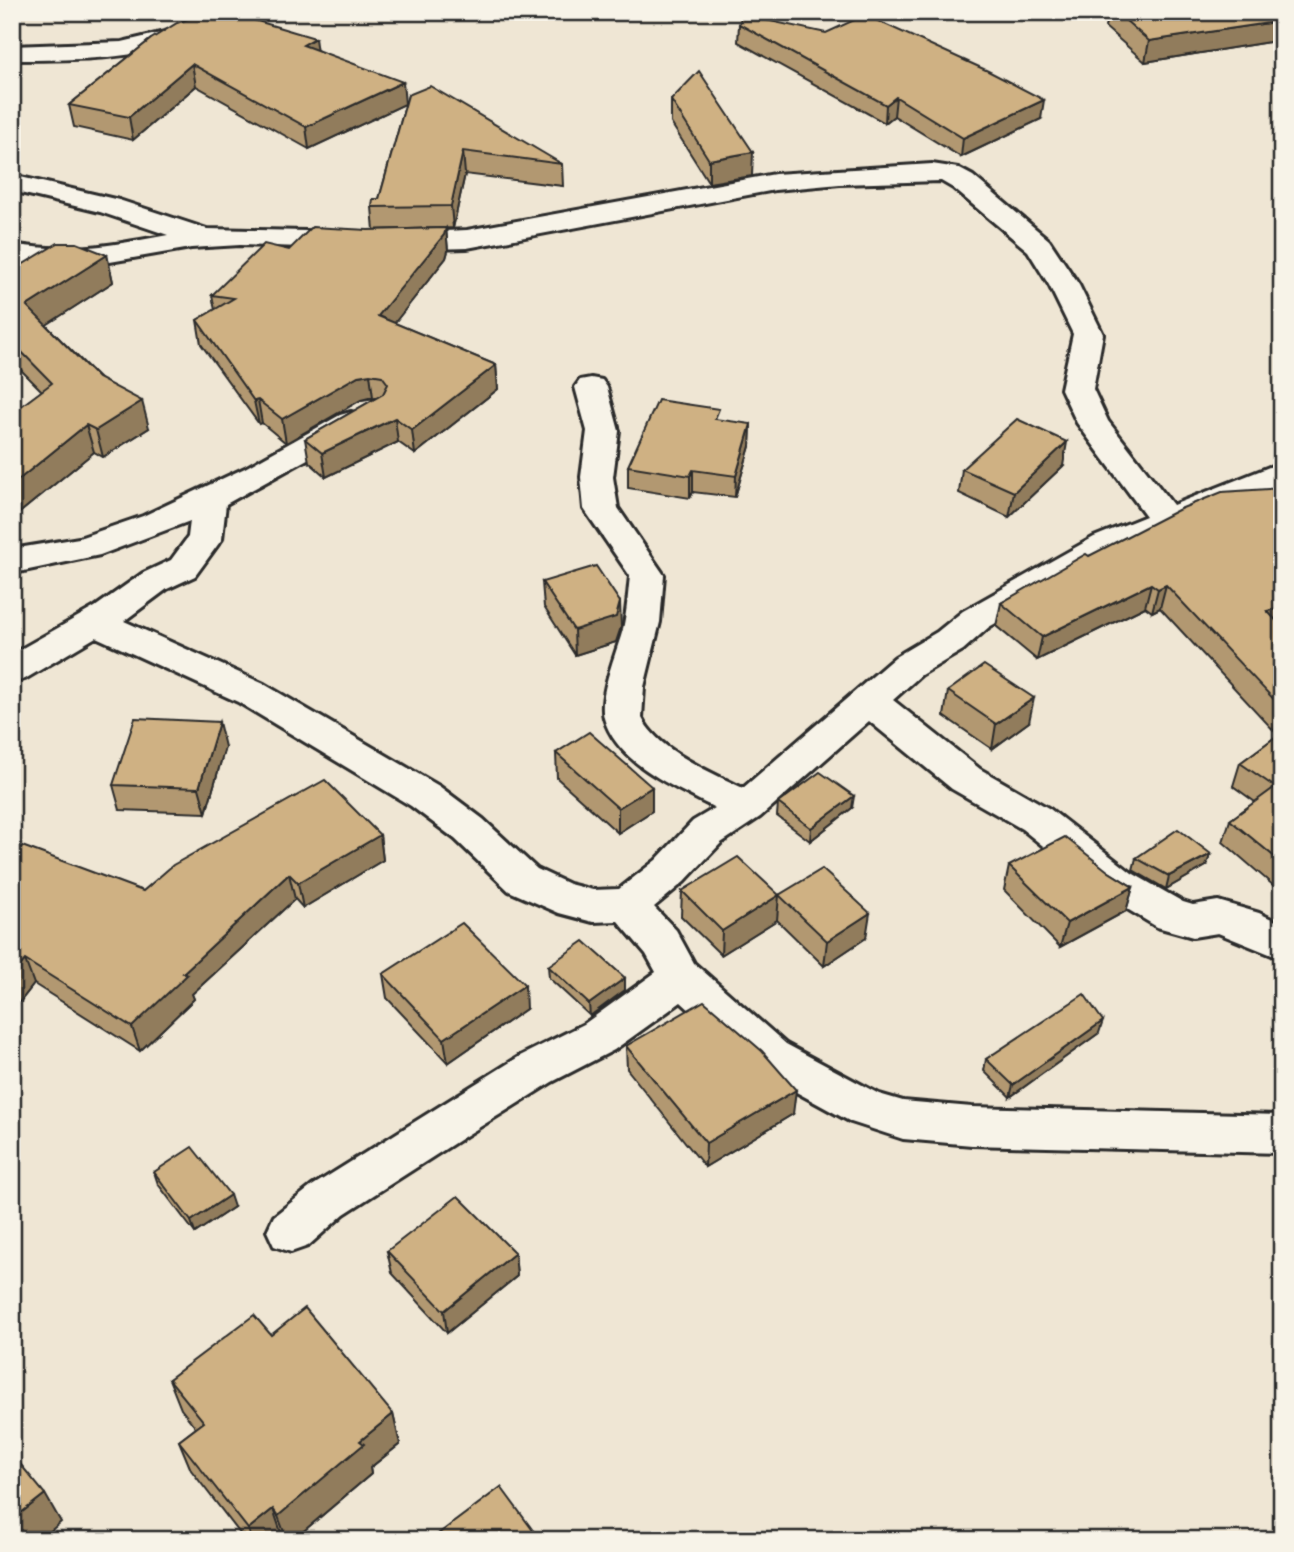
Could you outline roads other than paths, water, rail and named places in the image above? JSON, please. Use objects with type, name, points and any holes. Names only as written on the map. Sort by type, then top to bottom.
[{"type":"street","points":[[12,53],[144,49],[208,24]]},
{"type":"street","points":[[12,253],[45,259],[81,258],[205,238],[423,243],[467,239],[775,182],[840,176],[932,172],[948,174],[963,182],[1039,246],[1064,285],[1088,334],[1077,389],[1093,423],[1167,520]]},
{"type":"street","points":[[12,183],[109,206],[205,238]]},
{"type":"street","points":[[591,387],[603,431],[597,477],[601,509],[647,575],[641,626],[630,666],[623,717],[637,743],[746,807]]},
{"type":"street","points":[[12,560],[19,561],[89,547],[152,524],[295,454],[373,409]]},
{"type":"street","points":[[96,623],[251,693],[425,796],[469,829],[523,880],[559,897],[593,906],[628,905],[670,871],[707,832],[746,807],[908,666],[950,641],[976,619],[1106,545],[1282,472]]},
{"type":"street","points":[[12,670],[96,623],[156,581],[183,568],[205,539],[210,497]]},
{"type":"street","points":[[869,699],[917,742],[965,779],[1036,820],[1118,884],[1172,916],[1193,921],[1218,917],[1244,924],[1282,943]]},
{"type":"street","points":[[628,905],[661,942],[679,975],[771,1057],[867,1109],[904,1119],[985,1127],[1282,1134]]},
{"type":"street","points":[[291,1231],[328,1200],[452,1121],[536,1069],[598,1037],[668,988],[679,975]]}]
